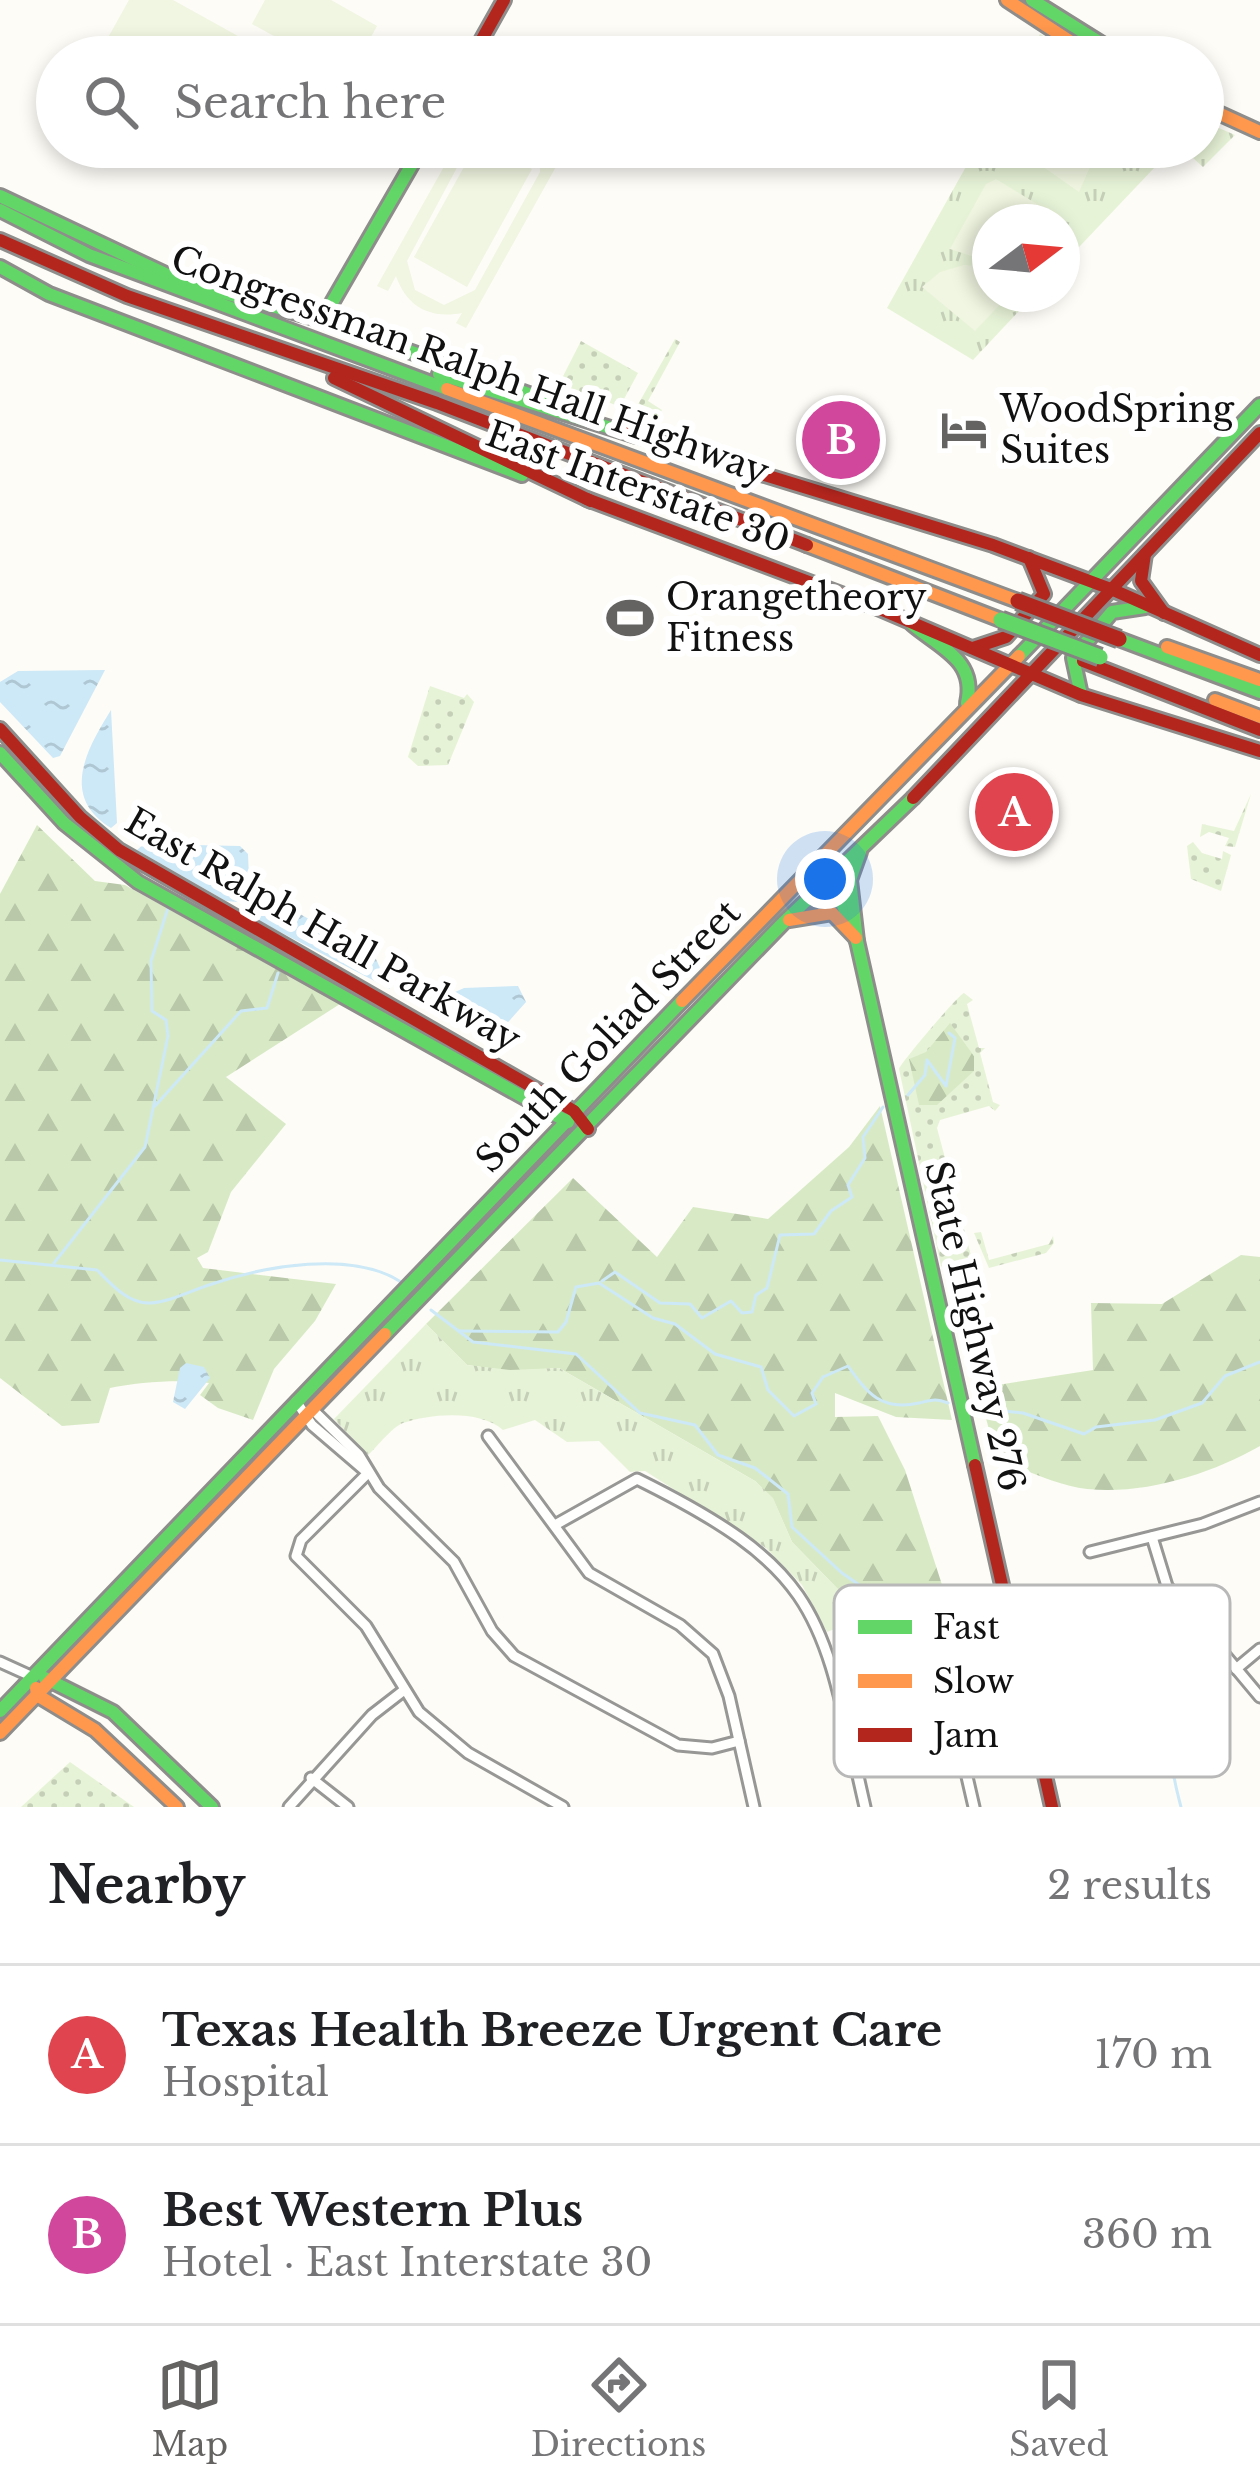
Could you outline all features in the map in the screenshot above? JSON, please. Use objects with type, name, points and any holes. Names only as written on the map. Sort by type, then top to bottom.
[{"type":"main road","points":[[484,36],[504,0]]},
{"type":"main road","points":[[1006,0],[1062,36]]},
{"type":"main road","points":[[1032,0],[1090,36]]},
{"type":"main road","points":[[1224,116],[1260,132]]},
{"type":"main road","points":[[322,320],[410,168]]},
{"type":"main road","name":"East Interstate 30","points":[[0,196],[178,280],[322,320],[636,436],[1029,558],[1112,589],[1260,656]]},
{"type":"main road","name":"Congressman Ralph Hall Highway","points":[[0,210],[89,255],[1121,636],[1260,692]]},
{"type":"main road","name":"Congressman Ralph Hall Highway","points":[[0,240],[127,296],[437,403],[1086,655],[1260,716]]},
{"type":"main road","name":"East Interstate 30","points":[[0,267],[49,294],[912,624],[1081,695],[1260,752]]},
{"type":"main road","points":[[232,334],[396,404],[591,501]]},
{"type":"main road","points":[[362,355],[401,362],[636,436]]},
{"type":"main road","name":"South Goliad Street","points":[[0,1733],[588,1129],[784,922],[964,709],[1260,405]]},
{"type":"main road","name":"South Goliad Street","points":[[0,1711],[569,1115],[696,987],[822,874],[863,846],[1260,433]]},
{"type":"main road","points":[[1145,553],[1142,581],[1158,610]]},
{"type":"main road","points":[[966,648],[998,645],[1044,594],[1029,558]]},
{"type":"main road","points":[[1081,695],[1073,658],[1112,612],[1128,606],[1158,610]]},
{"type":"main road","points":[[912,624],[965,663],[972,684],[964,709]]},
{"type":"main road","points":[[1121,636],[1260,680]]},
{"type":"main road","points":[[1086,655],[1260,730]]},
{"type":"main road","name":"East Ralph Hall Parkway","points":[[0,729],[115,857]]},
{"type":"main road","name":"East Ralph Hall Parkway","points":[[0,752],[64,823],[115,857],[588,1129]]},
{"type":"main road","points":[[857,940],[850,880],[863,846]]},
{"type":"main road","name":"State Highway 276","points":[[822,874],[857,940],[1002,1585]]},
{"type":"main road","points":[[784,922],[809,913],[832,914],[857,940]]},
{"type":"main road","points":[[650,1063],[648,1052],[700,997],[696,987]]},
{"type":"main road","points":[[177,1807],[95,1730],[37,1695],[34,1677],[53,1679],[143,1738],[212,1807]]},
{"type":"main road","name":"State Highway 276","points":[[1045,1777],[1052,1807]]},
{"type":"street","points":[[296,1401],[454,1562],[492,1631],[514,1656],[678,1745],[712,1748],[739,1741]]},
{"type":"street","points":[[488,1436],[589,1573],[680,1625],[713,1654],[754,1807]]},
{"type":"street","points":[[368,1473],[301,1540],[296,1556],[367,1626],[403,1691],[444,1736],[563,1807]]},
{"type":"street","points":[[556,1525],[637,1479],[740,1537],[779,1567],[813,1613],[834,1678]]},
{"type":"street","points":[[1090,1552],[1260,1502]]},
{"type":"street","points":[[1152,1537],[1167,1585]]},
{"type":"street","points":[[1236,1669],[1260,1649]]},
{"type":"street","points":[[0,1662],[34,1677]]},
{"type":"street","points":[[1230,1662],[1260,1697]]},
{"type":"street","points":[[289,1807],[311,1778],[403,1691]]},
{"type":"street","points":[[858,1777],[865,1807]]},
{"type":"street","points":[[967,1777],[974,1807]]},
{"type":"street","points":[[311,1778],[348,1807]]},
{"type":"green space","points":[[129,0],[173,0],[238,36],[109,36]]},
{"type":"green space","points":[[265,0],[331,0],[377,26],[372,36],[274,36],[252,24]]},
{"type":"green space","points":[[443,168],[457,168],[407,261],[415,290],[444,305],[475,290],[540,168],[555,168],[466,328],[456,323],[462,313],[430,312],[413,303],[396,276],[388,291],[377,286]]},
{"type":"green space","points":[[463,168],[532,169],[467,287],[414,257]]},
{"type":"green space","points":[[965,168],[1154,168],[1080,246],[1080,204],[972,204],[972,312],[1018,312],[973,360],[887,308]]},
{"type":"green space","points":[[1045,168],[1090,168],[1079,192]]},
{"type":"green space","points":[[996,179],[1037,204],[975,204],[986,184]]},
{"type":"green space","points":[[972,209],[972,256],[950,249]]},
{"type":"green space","points":[[972,266],[972,312],[993,312],[975,331],[922,287],[940,272]]},
{"type":"green space","points":[[675,339],[680,342],[648,401],[662,410],[656,420],[559,384],[581,341],[638,373],[624,399],[636,408]]},
{"type":"green space","points":[[430,686],[464,698],[467,694],[474,702],[448,765],[418,766],[408,757]]},
{"type":"green space","points":[[1251,794],[1235,847],[1225,846],[1229,838],[1209,832],[1200,837],[1202,824],[1234,831]]},
{"type":"green space","points":[[37,825],[95,881],[125,885],[340,1004],[226,1077],[286,1124],[231,1192],[208,1252],[197,1258],[203,1268],[336,1284],[315,1321],[274,1369],[253,1420],[218,1408],[200,1395],[209,1383],[173,1381],[110,1388],[99,1423],[62,1426],[0,1378],[0,894]]},
{"type":"green space","points":[[1193,842],[1202,853],[1222,859],[1223,851],[1231,855],[1221,891],[1191,879],[1187,846]]},
{"type":"green space","points":[[964,993],[973,1000],[967,1004],[979,1048],[985,1048],[980,1053],[993,1102],[1000,1105],[995,1111],[989,1106],[940,1120],[937,1128],[973,1263],[970,1271],[951,1274],[941,1266],[899,1069]]},
{"type":"green space","points":[[950,1023],[974,1056],[974,1071],[937,1105],[919,1105],[909,1059],[926,1052]]},
{"type":"green space","points":[[880,1106],[952,1420],[896,1417],[835,1393],[835,1417],[878,1416],[905,1470],[942,1585],[834,1585],[792,1542],[773,1499],[755,1481],[559,1368],[510,1371],[467,1365],[426,1324],[573,1178],[657,1257],[693,1207],[768,1219],[849,1147]]},
{"type":"green space","points":[[981,1232],[989,1260],[1049,1244],[1053,1236],[1054,1243],[1046,1253],[989,1268],[974,1233]]},
{"type":"green space","points":[[1241,1255],[1260,1257],[1260,1446],[1177,1480],[1132,1489],[1087,1489],[997,1460],[978,1388],[1093,1370],[1091,1303],[1162,1304]]},
{"type":"green space","points":[[426,1324],[467,1365],[559,1368],[755,1481],[773,1498],[792,1542],[834,1585],[834,1629],[827,1632],[802,1585],[766,1548],[645,1471],[630,1472],[599,1441],[567,1442],[535,1420],[503,1430],[469,1416],[442,1416],[403,1423],[368,1455],[334,1419]]},
{"type":"green space","points":[[70,1762],[134,1807],[21,1807]]},
{"type":"water","points":[[105,670],[60,756],[53,758],[0,702],[0,682],[18,671]]},
{"type":"water","points":[[111,710],[117,823],[111,828],[95,815],[82,786],[87,755]]},
{"type":"water","points":[[144,844],[240,846],[248,854],[249,879],[238,902],[226,901],[137,850]]},
{"type":"water","points":[[271,898],[374,955],[390,989],[259,921],[265,899]]},
{"type":"water","points":[[518,986],[526,1002],[501,1030],[458,1005],[453,993],[464,988]]},
{"type":"water","points":[[186,1363],[204,1367],[210,1378],[185,1409],[173,1402],[180,1368]]},
{"type":"waterway","points":[[54,1263],[145,1147],[168,1036],[166,1020],[152,1011],[151,961],[168,908]]},
{"type":"waterway","points":[[155,1106],[241,1011],[267,1008],[278,973]]},
{"type":"waterway","points":[[908,1095],[925,1075],[927,1060],[946,1086],[955,1038],[949,1033]]},
{"type":"waterway","points":[[602,1281],[615,1272],[660,1303],[690,1304],[702,1318],[731,1301],[742,1313],[752,1312],[756,1295],[767,1288],[780,1235],[814,1234],[831,1211],[852,1197],[848,1185],[865,1158],[863,1137],[883,1107]]},
{"type":"waterway","points":[[0,1260],[97,1270],[127,1297],[150,1303],[257,1272],[308,1264],[358,1266],[401,1282]]},
{"type":"waterway","points":[[459,1331],[558,1332],[566,1322],[576,1287],[599,1283],[653,1318],[675,1324],[715,1354],[761,1367],[768,1390],[794,1416],[816,1404],[812,1393],[823,1377],[848,1366],[869,1392],[885,1402],[948,1403]]},
{"type":"waterway","points":[[431,1310],[473,1342],[576,1354],[640,1413],[695,1425],[718,1455],[755,1468],[788,1494],[792,1527],[859,1585]]},
{"type":"waterway","points":[[976,1408],[1023,1413],[1084,1434],[1096,1427],[1155,1420],[1202,1403],[1225,1376],[1260,1362]]},
{"type":"waterway","points":[[1174,1777],[1181,1807]]},
{"type":"traffic: fast","points":[[1032,0],[1089,36]]},
{"type":"traffic: fast","points":[[322,320],[410,168]]},
{"type":"traffic: fast","points":[[0,196],[178,280],[322,320],[548,401]]},
{"type":"traffic: fast","points":[[0,210],[89,255],[447,389]]},
{"type":"traffic: fast","points":[[0,267],[49,294],[522,475]]},
{"type":"traffic: fast","points":[[439,374],[636,436]]},
{"type":"traffic: fast","points":[[1019,656],[1260,405]]},
{"type":"traffic: fast","points":[[1081,695],[1073,658],[1112,612],[1145,607]]},
{"type":"traffic: fast","points":[[1001,620],[1100,657]]},
{"type":"traffic: fast","points":[[912,624],[961,665],[969,688],[967,703]]},
{"type":"traffic: fast","points":[[1119,639],[1260,692]]},
{"type":"traffic: fast","points":[[0,753],[64,823],[138,882],[568,1122]]},
{"type":"traffic: fast","points":[[385,1334],[784,922],[913,798]]},
{"type":"traffic: fast","points":[[857,941],[850,880],[860,852]]},
{"type":"traffic: fast","points":[[821,873],[840,898],[857,941],[975,1465]]},
{"type":"traffic: fast","points":[[0,1711],[682,1001]]},
{"type":"traffic: fast","points":[[45,1678],[113,1712],[212,1807]]},
{"type":"traffic: slow","points":[[1007,0],[1062,36]]},
{"type":"traffic: slow","points":[[1224,116],[1260,132]]},
{"type":"traffic: slow","points":[[447,389],[1018,601]]},
{"type":"traffic: slow","points":[[807,545],[1001,620]]},
{"type":"traffic: slow","points":[[1167,647],[1260,680]]},
{"type":"traffic: slow","points":[[682,1001],[1019,656]]},
{"type":"traffic: slow","points":[[1215,700],[1260,717]]},
{"type":"traffic: slow","points":[[789,920],[832,913],[856,938]]},
{"type":"traffic: slow","points":[[0,1733],[385,1334]]},
{"type":"traffic: slow","points":[[36,1688],[37,1695],[95,1730],[177,1807]]},
{"type":"traffic: jam","points":[[484,36],[504,0]]},
{"type":"traffic: jam","points":[[0,240],[127,296],[437,403],[807,545]]},
{"type":"traffic: jam","points":[[334,378],[591,501]]},
{"type":"traffic: jam","points":[[628,433],[993,545],[1111,589],[1260,655]]},
{"type":"traffic: jam","points":[[913,798],[1260,433]]},
{"type":"traffic: jam","points":[[587,499],[873,606],[1081,695],[1260,751]]},
{"type":"traffic: jam","points":[[1145,554],[1141,581],[1164,613]]},
{"type":"traffic: jam","points":[[973,648],[1006,637],[1044,594],[1029,558]]},
{"type":"traffic: jam","points":[[1018,601],[1119,639]]},
{"type":"traffic: jam","points":[[1083,661],[1260,730]]},
{"type":"traffic: jam","points":[[0,729],[80,817],[119,850],[574,1111],[588,1129]]},
{"type":"traffic: jam","points":[[975,1465],[1002,1585]]},
{"type":"traffic: jam","points":[[1045,1777],[1052,1807]]},
{"type":"place","name":"WoodSpring Suites","points":[[964,430]]},
{"type":"place","name":"Best Western Plus","points":[[841,440]]},
{"type":"place","name":"Orangetheory Fitness","points":[[630,618]]},
{"type":"place","name":"Texas Health Breeze Urgent Care","points":[[1014,812]]}]
